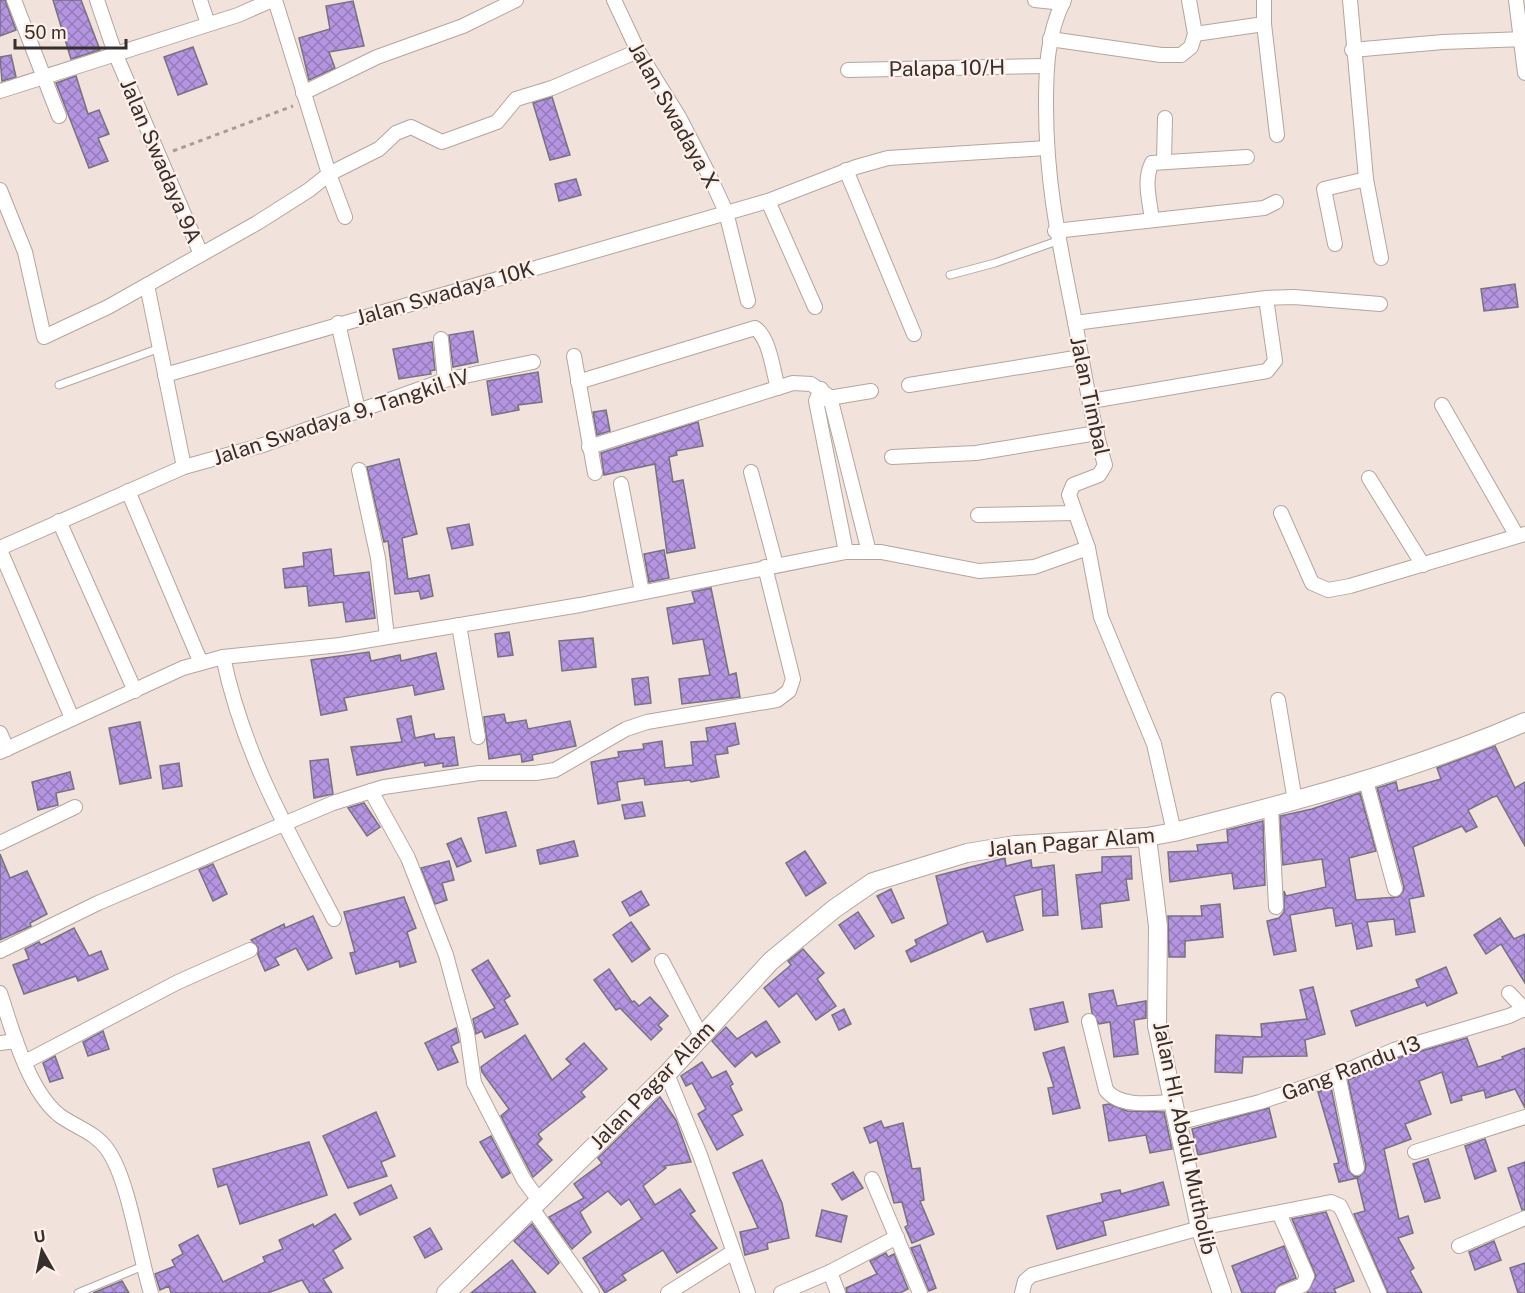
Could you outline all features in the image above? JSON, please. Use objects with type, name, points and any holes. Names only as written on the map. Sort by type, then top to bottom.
[{"type":"street","points":[[14,0],[59,116]]},
{"type":"street","name":"Jalan Swadaya 9A","points":[[97,0],[115,53],[201,254]]},
{"type":"street","points":[[200,0],[208,24]]},
{"type":"street","points":[[0,91],[208,24],[273,0],[328,174],[345,216]]},
{"type":"street","points":[[304,97],[376,57],[463,26],[516,0]]},
{"type":"street","name":"Jalan Swadaya X","points":[[614,0],[638,51],[679,117],[726,212],[748,301]]},
{"type":"street","points":[[1035,0],[1064,1]]},
{"type":"street","points":[[1050,39],[1175,56],[1191,47],[1195,34],[1189,0]]},
{"type":"street","points":[[1264,0],[1264,24],[1277,135]]},
{"type":"street","points":[[1350,0],[1352,50],[1366,179],[1381,258]]},
{"type":"street","points":[[1516,0],[1524,39],[1525,73]]},
{"type":"street","name":"Jalan Timbal","points":[[1064,1],[1050,39],[1046,66],[1046,148],[1056,236],[1080,357],[1105,465],[1104,471],[1070,489],[1069,495],[1088,548],[1101,617],[1154,744],[1174,832]]},
{"type":"street","points":[[1195,34],[1264,24]]},
{"type":"street","points":[[1352,50],[1468,40],[1524,39]]},
{"type":"street","points":[[0,190],[25,252],[44,337],[108,308],[309,190],[328,174],[379,149],[396,133],[411,127],[442,142],[497,122],[516,99],[552,88],[638,51]]},
{"type":"street","name":"Palapa 10/H","points":[[848,70],[1046,66]]},
{"type":"street","points":[[1164,161],[1165,117]]},
{"type":"street","name":"Jalan Swadaya 10K","points":[[165,375],[768,201],[846,170],[888,158],[1046,148]]},
{"type":"street","points":[[1152,220],[1148,171],[1152,164],[1164,161],[1247,157]]},
{"type":"street","points":[[846,170],[914,334]]},
{"type":"street","points":[[1335,244],[1324,189],[1366,179]]},
{"type":"street","points":[[768,201],[815,307]]},
{"type":"street","points":[[1056,236],[1152,220],[1264,208],[1276,202]]},
{"type":"street","points":[[147,285],[184,467]]},
{"type":"street","points":[[1075,323],[1266,298],[1294,297],[1380,304]]},
{"type":"street","points":[[1092,401],[1268,371],[1275,361],[1266,298]]},
{"type":"street","points":[[338,324],[358,410]]},
{"type":"street","points":[[578,382],[755,328],[759,331],[767,349],[778,388]]},
{"type":"street","points":[[441,339],[445,380]]},
{"type":"street","points":[[574,356],[595,473]]},
{"type":"street","points":[[909,385],[1080,357]]},
{"type":"street","name":"Jalan Swadaya 9, Tangkil IV","points":[[0,549],[184,467],[263,445],[445,380],[533,362]]},
{"type":"street","points":[[589,447],[802,382],[822,396],[868,552]]},
{"type":"street","points":[[822,396],[871,391]]},
{"type":"street","points":[[822,396],[846,552]]},
{"type":"street","points":[[1281,513],[1312,583],[1328,590],[1423,566],[1521,535],[1442,405]]},
{"type":"street","points":[[892,458],[976,453],[1097,433]]},
{"type":"street","points":[[359,470],[378,558],[387,637]]},
{"type":"street","points":[[0,951],[98,903],[333,803],[371,791],[479,773],[535,773],[555,770],[637,726],[783,697],[792,686],[793,679],[751,472]]},
{"type":"street","points":[[1369,478],[1423,566]]},
{"type":"street","points":[[621,484],[642,592]]},
{"type":"street","points":[[128,491],[201,663]]},
{"type":"street","points":[[978,515],[1076,513]]},
{"type":"street","points":[[59,521],[135,691]]},
{"type":"street","points":[[0,733],[3,751],[183,668],[224,657],[340,645],[459,625],[846,552],[868,552],[980,571],[1034,567],[1088,548]]},
{"type":"street","points":[[0,549],[72,718]]},
{"type":"street","points":[[459,625],[478,737]]},
{"type":"street","points":[[224,657],[234,705],[248,746],[284,824],[334,919]]},
{"type":"street","points":[[1278,700],[1295,801]]},
{"type":"street","name":"Jalan Pagar Alam","points":[[454,1290],[534,1203],[667,1074],[771,961],[834,909],[873,882],[967,853],[1015,845],[1147,837],[1174,832],[1271,808],[1366,780],[1467,747],[1525,722]]},
{"type":"street","points":[[1366,780],[1395,889]]},
{"type":"street","points":[[371,791],[408,858],[446,956],[467,1033],[474,1083],[534,1203],[592,1293]]},
{"type":"street","points":[[0,843],[75,807]]},
{"type":"street","points":[[1271,808],[1276,907]]},
{"type":"street","name":"Jalan HI. Abdul Mutholib","points":[[1147,837],[1158,926],[1157,1026],[1200,1228],[1222,1293]]},
{"type":"street","points":[[26,1062],[178,982],[250,950]]},
{"type":"street","points":[[662,961],[701,1036]]},
{"type":"street","points":[[0,993],[16,1041],[41,1094],[58,1114],[91,1133],[107,1149],[119,1171],[151,1293]]},
{"type":"street","name":"Gang Randu 13","points":[[1177,1123],[1260,1102],[1338,1074],[1394,1050],[1525,1010],[1509,993]]},
{"type":"street","points":[[1089,1021],[1106,1090],[1110,1096],[1119,1100],[1144,1103],[1172,1102]]},
{"type":"street","points":[[0,1043],[16,1041]]},
{"type":"street","points":[[667,1074],[700,1155],[748,1293]]},
{"type":"street","points":[[1338,1074],[1357,1168]]},
{"type":"street","points":[[1415,1152],[1525,1117]]},
{"type":"street","points":[[872,1179],[920,1293]]},
{"type":"street","points":[[1022,1293],[1025,1281],[1032,1275],[1200,1228],[1331,1202],[1340,1206],[1379,1293]]},
{"type":"street","points":[[1280,1213],[1307,1276],[1303,1285],[1283,1293]]},
{"type":"street","points":[[1459,1246],[1525,1218]]},
{"type":"street","points":[[781,1293],[830,1272],[897,1237]]},
{"type":"street","points":[[668,1293],[733,1252]]},
{"type":"street","points":[[830,1272],[838,1293]]},
{"type":"lane","points":[[950,275],[995,263],[1056,236]]},
{"type":"lane","points":[[59,385],[160,348]]},
{"type":"lane","points":[[78,1293],[143,1266]]},
{"type":"path","points":[[160,156],[304,97]]},
{"type":"building","points":[[0,0],[5,0],[16,30],[0,36]]},
{"type":"building","points":[[53,0],[81,0],[100,50],[71,59]]},
{"type":"building","points":[[353,1],[364,46],[329,52],[335,68],[309,80],[299,38],[330,29],[326,6]]},
{"type":"building","points":[[193,47],[207,84],[178,95],[164,57]]},
{"type":"building","points":[[11,55],[16,77],[2,81],[0,57]]},
{"type":"building","points":[[76,76],[88,114],[99,110],[109,134],[98,138],[108,161],[89,168],[56,83]]},
{"type":"building","points":[[552,97],[570,155],[550,160],[533,103]]},
{"type":"building","points":[[576,179],[581,195],[559,201],[555,184]]},
{"type":"building","points":[[1515,284],[1518,307],[1484,311],[1481,289]]},
{"type":"building","points":[[473,331],[478,362],[453,367],[449,335]]},
{"type":"building","points":[[432,342],[435,370],[430,371],[431,374],[399,379],[393,349]]},
{"type":"building","points":[[538,372],[542,402],[518,405],[519,410],[492,415],[487,381]]},
{"type":"building","points":[[606,410],[610,431],[597,435],[593,412]]},
{"type":"building","points":[[698,422],[703,446],[676,451],[677,455],[669,457],[673,482],[683,480],[695,548],[667,553],[655,464],[604,475],[601,453]]},
{"type":"building","points":[[399,459],[417,534],[402,538],[408,579],[429,575],[433,596],[421,599],[419,591],[395,594],[388,541],[384,542],[367,467]]},
{"type":"building","points":[[469,524],[473,545],[452,549],[447,528]]},
{"type":"building","points":[[331,549],[334,576],[369,572],[375,618],[346,622],[343,602],[309,606],[307,586],[285,588],[283,569],[304,566],[303,553]]},
{"type":"building","points":[[664,550],[669,578],[649,582],[644,554]]},
{"type":"building","points":[[711,588],[729,675],[736,673],[740,697],[682,704],[679,679],[710,675],[703,639],[673,644],[667,608],[695,603],[692,592]]},
{"type":"building","points":[[509,632],[513,655],[498,657],[495,634]]},
{"type":"building","points":[[593,638],[596,667],[562,671],[559,641]]},
{"type":"building","points":[[369,652],[371,661],[400,655],[401,661],[436,653],[444,689],[415,695],[413,685],[344,698],[347,710],[321,715],[311,660]]},
{"type":"building","points":[[648,677],[651,703],[635,705],[632,679]]},
{"type":"building","points":[[504,714],[506,723],[526,720],[528,729],[570,721],[576,746],[532,755],[533,760],[522,762],[521,754],[489,759],[484,717]]},
{"type":"building","points":[[411,716],[415,738],[434,734],[435,739],[454,737],[458,765],[443,767],[443,763],[425,766],[424,762],[357,775],[351,747],[402,742],[397,719]]},
{"type":"building","points":[[140,722],[151,778],[120,784],[109,728]]},
{"type":"building","points":[[735,723],[739,744],[727,747],[728,753],[715,755],[719,777],[691,782],[690,780],[645,785],[644,778],[617,782],[620,800],[598,804],[591,762],[619,757],[618,752],[644,749],[643,744],[662,741],[665,768],[693,765],[691,742],[708,741],[706,728]]},
{"type":"building","points":[[1495,746],[1515,788],[1525,782],[1525,846],[1497,796],[1493,797],[1468,810],[1477,827],[1466,832],[1462,826],[1413,847],[1424,896],[1409,899],[1415,932],[1396,935],[1394,919],[1367,922],[1372,946],[1357,949],[1352,923],[1336,926],[1333,908],[1329,908],[1290,915],[1296,951],[1274,955],[1267,921],[1279,918],[1284,912],[1284,891],[1286,896],[1326,887],[1322,859],[1283,865],[1280,816],[1312,809],[1360,793],[1376,851],[1349,858],[1356,900],[1398,897],[1404,887],[1377,788],[1396,782],[1398,791],[1441,779],[1437,768]]},
{"type":"building","points":[[328,759],[333,794],[314,798],[310,761]]},
{"type":"building","points":[[179,763],[182,786],[163,789],[160,766]]},
{"type":"building","points":[[70,772],[74,789],[56,793],[58,805],[38,810],[32,782]]},
{"type":"building","points":[[642,802],[645,816],[625,819],[622,805]]},
{"type":"building","points":[[364,803],[380,827],[367,836],[348,808]]},
{"type":"building","points":[[506,812],[516,846],[486,853],[478,818]]},
{"type":"building","points":[[1263,821],[1265,885],[1234,889],[1232,873],[1170,882],[1168,852],[1198,851],[1197,845],[1228,842],[1227,830]]},
{"type":"building","points":[[461,838],[471,861],[457,867],[447,844]]},
{"type":"building","points":[[574,841],[578,856],[540,864],[537,850]]},
{"type":"building","points":[[805,851],[826,883],[806,896],[786,863]]},
{"type":"building","points":[[0,854],[10,878],[27,871],[47,914],[30,923],[31,926],[0,940]]},
{"type":"building","points":[[1131,856],[1132,879],[1126,879],[1129,900],[1100,904],[1102,927],[1082,929],[1076,875],[1102,872],[1102,857]]},
{"type":"building","points":[[1005,858],[1006,866],[1031,860],[1032,868],[1054,865],[1058,915],[1043,916],[1042,889],[1014,896],[1023,930],[987,942],[983,931],[911,962],[906,951],[917,945],[915,940],[948,924],[936,876]]},
{"type":"building","points":[[449,861],[454,880],[442,883],[447,900],[435,904],[421,868]]},
{"type":"building","points":[[213,864],[227,894],[213,901],[199,870]]},
{"type":"building","points":[[891,889],[904,918],[892,923],[877,896]]},
{"type":"building","points":[[641,891],[649,905],[630,916],[622,902]]},
{"type":"building","points":[[404,897],[416,928],[407,932],[416,962],[400,967],[399,961],[356,974],[350,953],[355,952],[344,912]]},
{"type":"building","points":[[1220,904],[1223,937],[1185,941],[1185,957],[1169,957],[1168,916],[1202,916],[1201,906]]},
{"type":"building","points":[[858,912],[874,936],[855,949],[839,925]]},
{"type":"building","points":[[313,916],[332,958],[308,970],[296,948],[275,958],[279,965],[265,971],[258,955],[258,947],[251,940],[284,924],[285,928]]},
{"type":"building","points":[[1500,918],[1514,939],[1525,934],[1525,983],[1501,944],[1486,954],[1474,935]]},
{"type":"building","points":[[631,922],[650,949],[632,962],[613,935]]},
{"type":"building","points":[[74,928],[89,956],[101,951],[108,969],[78,981],[76,976],[24,994],[13,965],[29,959],[25,949],[39,942],[41,945]]},
{"type":"building","points":[[803,949],[824,973],[817,979],[836,1006],[816,1020],[797,993],[779,1007],[764,988],[791,965],[788,961]]},
{"type":"building","points":[[488,960],[510,996],[504,1000],[518,1024],[485,1038],[482,1031],[476,1034],[473,1019],[495,1008],[472,970]]},
{"type":"building","points":[[1446,967],[1457,993],[1427,1006],[1425,1002],[1356,1026],[1351,1011],[1419,987],[1416,980]]},
{"type":"building","points":[[609,969],[632,1002],[634,1001],[639,1006],[650,997],[668,1016],[658,1025],[662,1029],[651,1040],[620,1008],[616,1010],[594,980]]},
{"type":"building","points":[[1313,987],[1325,1034],[1305,1040],[1307,1056],[1243,1057],[1242,1073],[1215,1072],[1216,1035],[1262,1037],[1261,1024],[1307,1019],[1300,990]]},
{"type":"building","points":[[1113,990],[1117,1006],[1146,1001],[1146,1018],[1134,1020],[1138,1054],[1114,1057],[1110,1022],[1099,1024],[1092,1013],[1089,994]]},
{"type":"building","points":[[1063,1002],[1068,1022],[1035,1030],[1030,1009]]},
{"type":"building","points":[[844,1009],[851,1024],[839,1030],[832,1015]]},
{"type":"building","points":[[766,1021],[780,1042],[756,1057],[752,1052],[735,1067],[712,1041],[726,1027],[737,1039]]},
{"type":"building","points":[[456,1028],[459,1042],[451,1046],[458,1062],[438,1070],[425,1043]]},
{"type":"building","points":[[103,1031],[109,1049],[88,1056],[83,1042]]},
{"type":"building","points":[[525,1035],[552,1080],[571,1064],[566,1059],[584,1043],[607,1069],[581,1092],[585,1097],[538,1134],[542,1139],[537,1144],[552,1160],[533,1177],[501,1116],[509,1109],[482,1072],[481,1067]]},
{"type":"building","points":[[1467,1038],[1478,1067],[1503,1059],[1502,1057],[1525,1048],[1525,1108],[1515,1089],[1486,1098],[1484,1090],[1461,1096],[1462,1100],[1451,1103],[1442,1072],[1419,1081],[1431,1114],[1405,1124],[1411,1139],[1384,1149],[1399,1219],[1408,1216],[1413,1233],[1398,1238],[1414,1268],[1410,1271],[1422,1293],[1388,1293],[1354,1214],[1365,1211],[1357,1178],[1339,1182],[1334,1164],[1339,1163],[1318,1092],[1331,1087],[1348,1170],[1354,1176],[1359,1177],[1365,1171],[1366,1166],[1348,1080],[1397,1058]]},
{"type":"building","points":[[1064,1047],[1080,1108],[1053,1114],[1048,1088],[1054,1087],[1043,1053]]},
{"type":"building","points":[[55,1056],[63,1078],[50,1082],[43,1063]]},
{"type":"building","points":[[702,1062],[712,1078],[726,1071],[733,1084],[730,1086],[742,1110],[732,1115],[743,1135],[717,1150],[698,1114],[706,1109],[692,1083],[686,1086],[681,1076]]},
{"type":"building","points":[[660,1097],[676,1120],[691,1162],[664,1166],[666,1168],[643,1186],[655,1205],[680,1189],[695,1211],[690,1214],[717,1248],[677,1273],[663,1250],[622,1275],[626,1280],[605,1293],[583,1258],[642,1219],[629,1199],[621,1205],[608,1191],[580,1212],[591,1232],[572,1249],[549,1217],[584,1198],[574,1184],[602,1163],[598,1158]]},
{"type":"building","points":[[1109,1104],[1127,1111],[1164,1112],[1172,1149],[1150,1153],[1146,1135],[1109,1141],[1103,1105]]},
{"type":"building","points":[[1269,1108],[1276,1137],[1198,1155],[1192,1129]]},
{"type":"building","points":[[376,1112],[395,1156],[381,1162],[387,1176],[348,1188],[323,1136]]},
{"type":"building","points":[[881,1121],[884,1128],[903,1123],[912,1169],[920,1168],[924,1200],[920,1201],[934,1234],[912,1243],[905,1227],[908,1225],[902,1202],[894,1203],[877,1140],[870,1143],[864,1128]]},
{"type":"building","points":[[491,1136],[510,1173],[502,1178],[480,1142]]},
{"type":"building","points":[[1485,1139],[1496,1171],[1475,1179],[1465,1146]]},
{"type":"building","points":[[309,1142],[327,1195],[240,1224],[227,1184],[218,1187],[213,1169]]},
{"type":"building","points":[[1428,1159],[1440,1198],[1425,1202],[1413,1164]]},
{"type":"building","points":[[762,1160],[782,1203],[789,1238],[767,1243],[768,1249],[745,1255],[740,1232],[758,1228],[733,1173]]},
{"type":"building","points":[[1525,1162],[1525,1209],[1522,1210],[1508,1168]]},
{"type":"building","points":[[853,1172],[863,1188],[842,1200],[832,1184]]},
{"type":"building","points":[[1163,1182],[1169,1205],[1103,1221],[1106,1235],[1057,1249],[1047,1216],[1103,1202],[1101,1194],[1120,1190],[1121,1194]]},
{"type":"building","points":[[391,1185],[397,1198],[360,1215],[354,1203]]},
{"type":"building","points":[[822,1210],[847,1216],[841,1242],[816,1236]]},
{"type":"building","points":[[1326,1212],[1354,1281],[1334,1289],[1336,1293],[1307,1293],[1316,1276],[1292,1219]]},
{"type":"building","points":[[335,1214],[351,1239],[333,1250],[343,1268],[323,1279],[332,1293],[310,1293],[302,1280],[268,1293],[171,1293],[169,1286],[160,1290],[155,1274],[175,1266],[172,1260],[183,1254],[179,1245],[198,1235],[223,1282],[265,1262],[263,1257],[283,1249],[279,1240],[313,1224],[314,1227]]},
{"type":"building","points":[[532,1224],[559,1263],[548,1274],[514,1241]]},
{"type":"building","points":[[430,1228],[442,1249],[425,1258],[414,1237]]},
{"type":"building","points":[[1494,1241],[1501,1260],[1475,1270],[1469,1252]]},
{"type":"building","points":[[920,1245],[936,1288],[929,1291],[911,1248]]},
{"type":"building","points":[[1284,1246],[1296,1278],[1279,1285],[1274,1293],[1242,1293],[1232,1266]]},
{"type":"building","points":[[886,1253],[888,1257],[894,1254],[908,1289],[900,1293],[847,1293],[846,1288],[877,1274],[870,1261]]},
{"type":"building","points":[[512,1260],[536,1293],[471,1293]]},
{"type":"building","points":[[1525,1263],[1525,1293],[1518,1293],[1510,1268]]},
{"type":"building","points":[[122,1281],[129,1293],[93,1293]]}]
